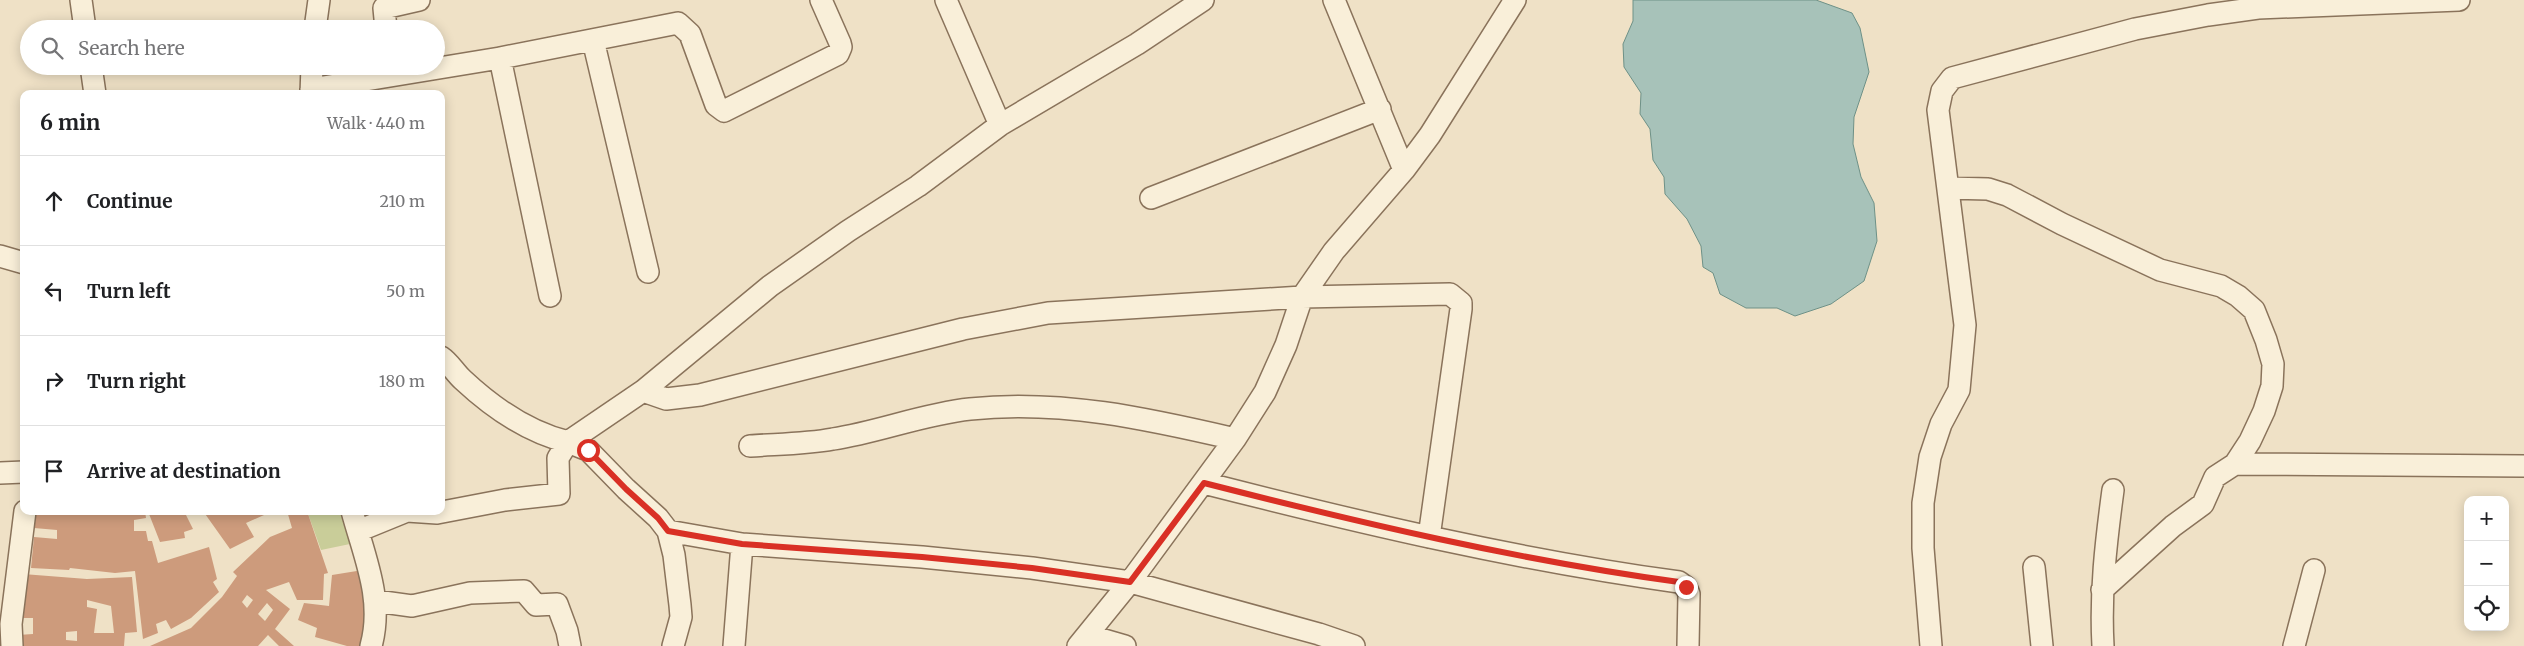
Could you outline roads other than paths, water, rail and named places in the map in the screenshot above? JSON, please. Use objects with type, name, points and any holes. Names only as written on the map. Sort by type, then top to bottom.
[{"type":"street","points":[[81,0],[84,20]]},
{"type":"street","points":[[316,20],[319,0]]},
{"type":"street","points":[[385,20],[384,8],[419,0]]},
{"type":"street","points":[[445,65],[500,58],[678,23],[690,34],[716,105],[724,111],[838,54],[841,47],[840,42],[820,0]]},
{"type":"street","points":[[946,0],[1000,125]]},
{"type":"street","points":[[445,511],[505,500],[560,494],[558,458],[568,442],[642,390],[770,286],[848,231],[918,186],[1000,125],[1137,44],[1203,0]]},
{"type":"street","points":[[1334,0],[1404,170]]},
{"type":"street","points":[[1082,640],[1130,582],[1235,439],[1265,392],[1286,345],[1302,297],[1334,251],[1404,170],[1457,94],[1515,0]]},
{"type":"street","points":[[1931,646],[1923,548],[1924,503],[1930,457],[1941,424],[1959,390],[1965,326],[1938,110],[1942,91],[1952,78],[2135,29],[2285,4],[2459,0]]},
{"type":"street","points":[[593,40],[648,272]]},
{"type":"street","points":[[500,58],[550,296]]},
{"type":"street","points":[[92,75],[94,90]]},
{"type":"street","points":[[311,90],[312,75]]},
{"type":"street","points":[[319,90],[377,75]]},
{"type":"street","points":[[1152,198],[1380,109]]},
{"type":"street","points":[[1948,188],[1988,189],[2008,195],[2062,224],[2160,270],[2221,286],[2238,296],[2254,310],[2273,364],[2272,386],[2264,411],[2250,441],[2235,464],[2216,478],[2203,504],[2173,526],[2102,590]]},
{"type":"street","points":[[0,256],[20,262]]},
{"type":"street","points":[[642,390],[666,399],[700,394],[963,328],[1048,313],[1302,297],[1450,294],[1461,303],[1429,537]]},
{"type":"street","points":[[445,361],[463,380],[526,428],[546,437],[568,442],[588,450],[658,518],[668,531],[674,556],[680,605],[681,618],[673,646]]},
{"type":"street","points":[[750,446],[832,439],[969,409],[1026,405],[1077,409],[1161,422],[1235,439]]},
{"type":"street","points":[[2235,464],[2524,466]]},
{"type":"street","points":[[0,473],[20,472]]},
{"type":"street","points":[[1204,483],[1348,520],[1429,537],[1588,570],[1679,582],[1686,587],[1689,594],[1688,646]]},
{"type":"street","points":[[2103,646],[2102,590],[2113,490]]},
{"type":"street","points":[[12,646],[11,624],[25,515]]},
{"type":"street","points":[[371,646],[376,601],[369,564],[355,521],[386,515]]},
{"type":"street","points":[[668,531],[742,544],[931,558],[1032,568],[1130,582],[1319,634],[1350,645]]},
{"type":"street","points":[[734,646],[742,544]]},
{"type":"street","points":[[2034,567],[2042,646]]},
{"type":"street","points":[[2294,646],[2314,570]]},
{"type":"street","points":[[376,601],[412,606],[470,593],[524,591],[536,605],[557,604],[567,631],[570,646]]},
{"type":"street","points":[[1082,640],[1125,646]]},
{"type":"water","points":[[1633,0],[1816,0],[1852,13],[1860,28],[1869,72],[1854,117],[1853,144],[1861,177],[1874,203],[1877,241],[1864,281],[1831,304],[1795,316],[1777,308],[1746,308],[1720,294],[1713,273],[1703,267],[1701,246],[1687,219],[1665,194],[1664,177],[1653,160],[1650,129],[1640,114],[1641,93],[1624,67],[1623,44],[1633,21]]}]
